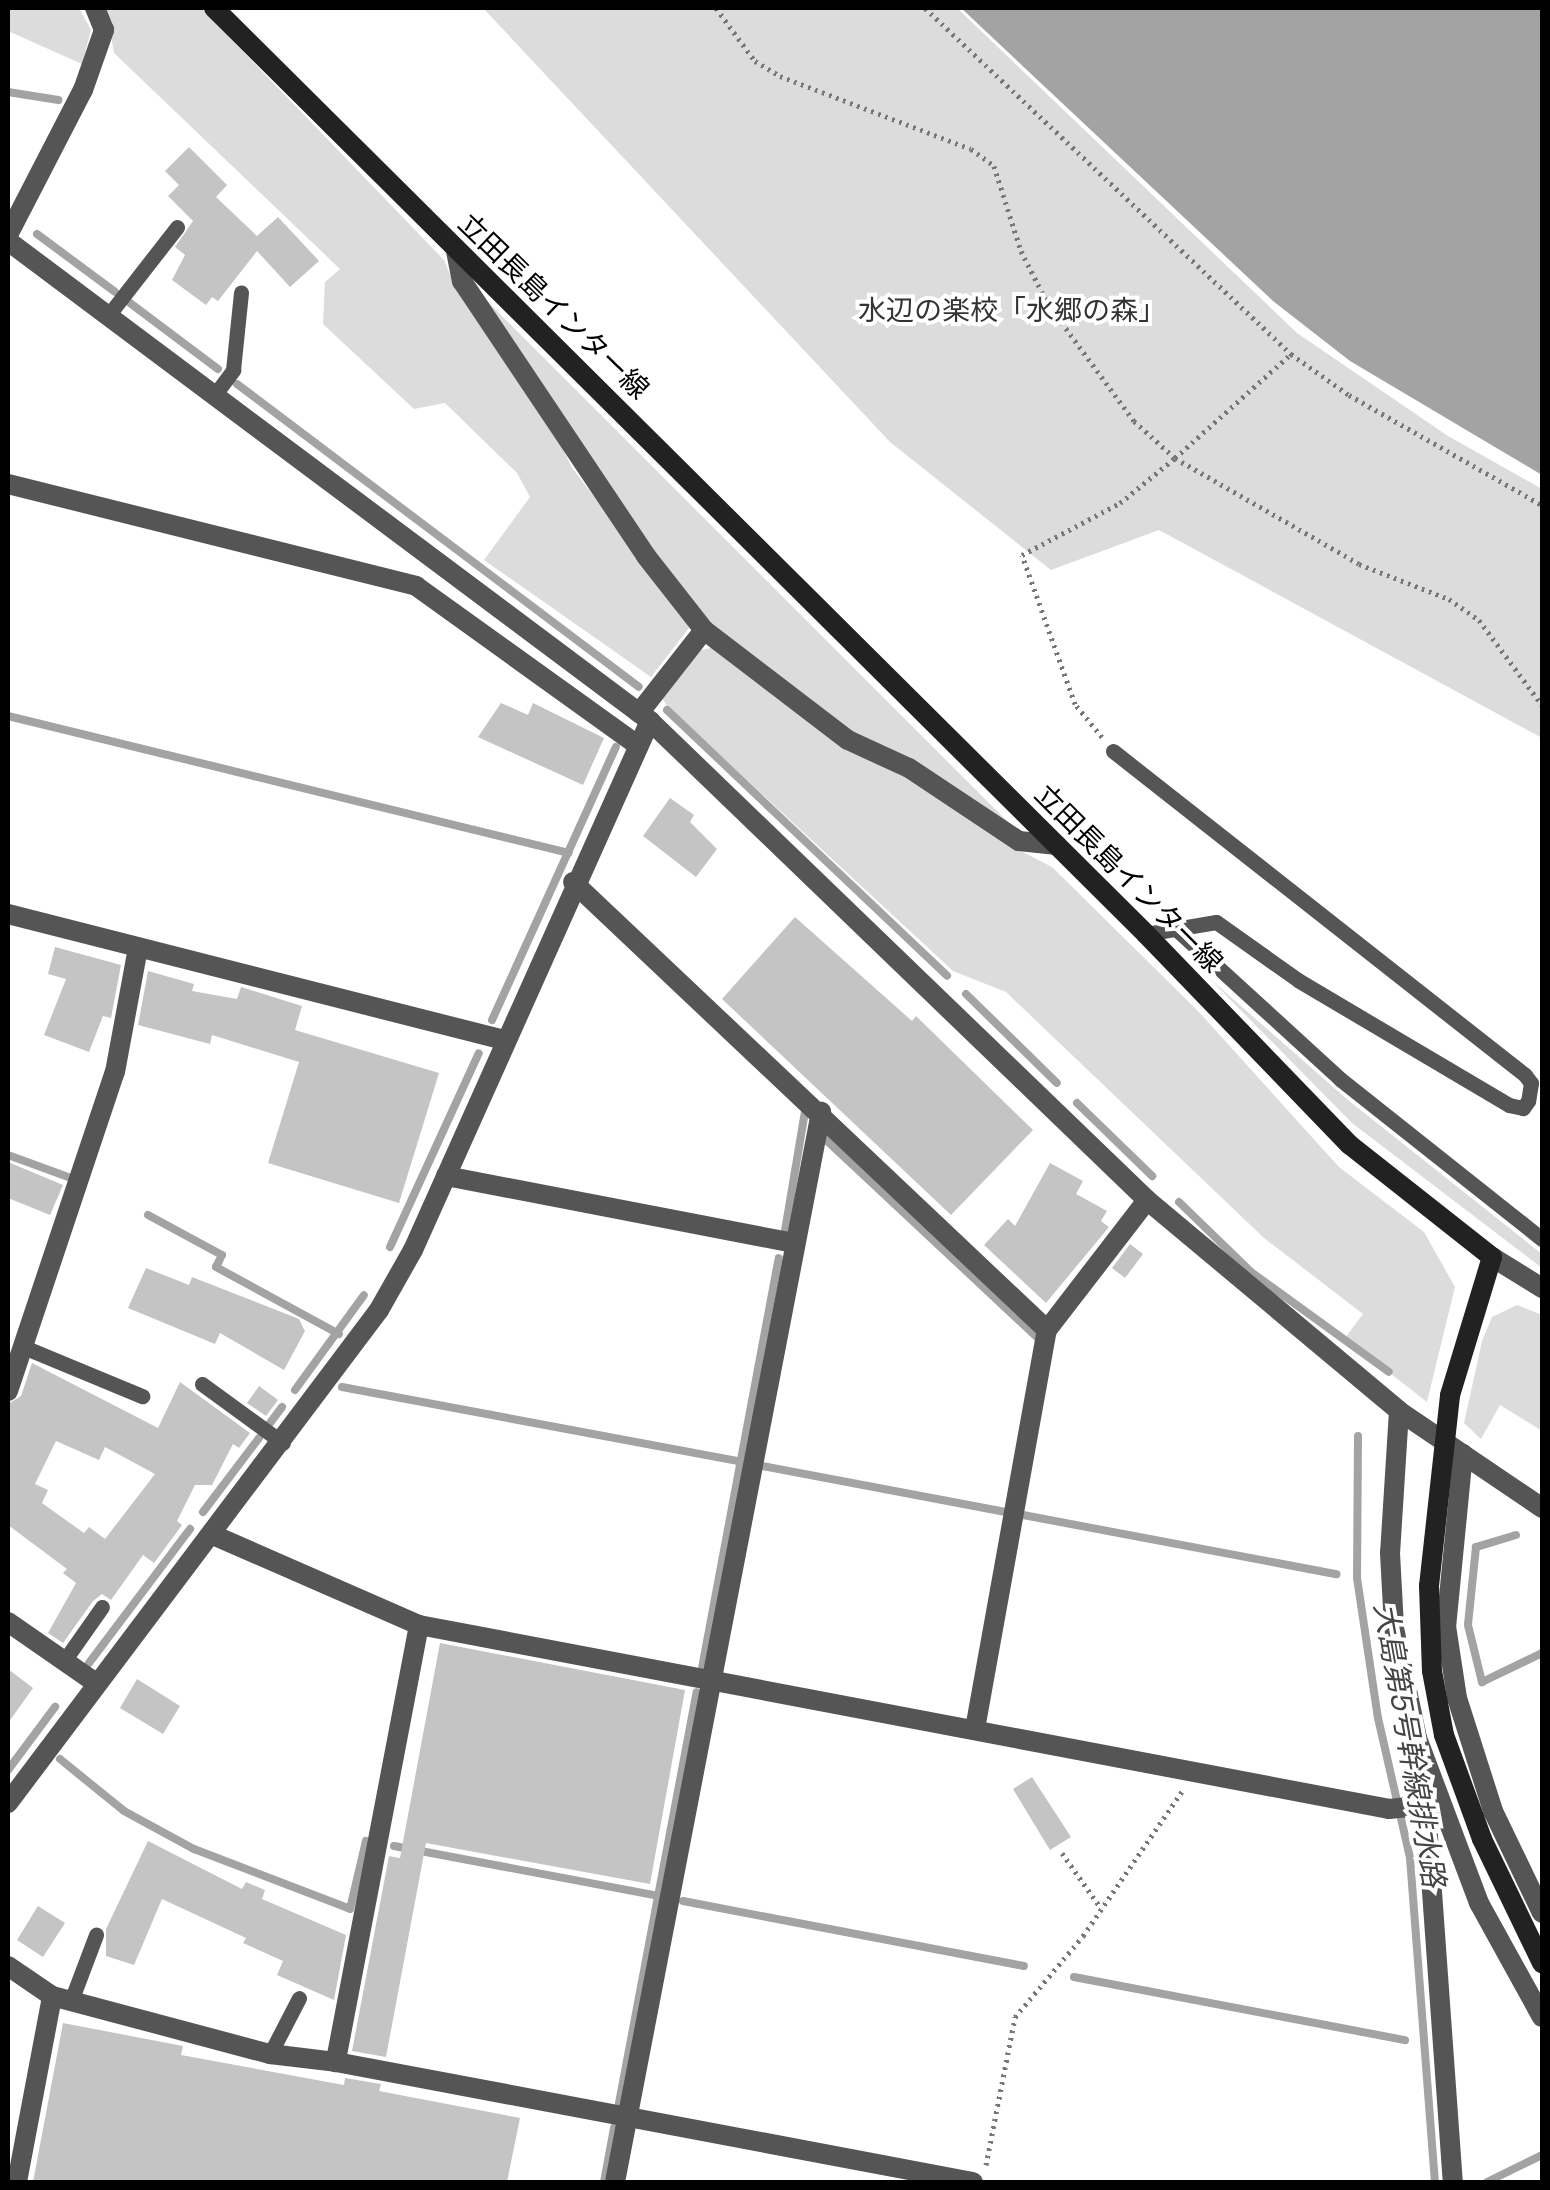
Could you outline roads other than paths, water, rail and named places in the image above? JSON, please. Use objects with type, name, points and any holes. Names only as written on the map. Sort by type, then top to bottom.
[{"type":"main road","name":"立田長島インター線","points":[[214,8],[1146,934],[1350,1145],[1492,1257]]},
{"type":"main road","points":[[1492,1257],[1450,1395],[1429,1586],[1431,1656],[1444,1735],[1482,1839],[1542,1964]]},
{"type":"street","points":[[95,8],[104,30],[83,90],[8,238],[213,397],[645,717],[1148,1200],[1399,1411],[1542,1508]]},
{"type":"street","points":[[456,251],[462,281],[636,542],[704,630],[848,740],[909,768],[1019,841],[1057,845]]},
{"type":"street","points":[[8,484],[416,586],[639,746]]},
{"type":"street","points":[[8,1803],[96,1683],[214,1535],[380,1310],[446,1176],[573,882],[639,746],[645,717],[704,630]]},
{"type":"street","points":[[573,882],[822,1112],[1046,1330]]},
{"type":"street","points":[[8,914],[504,1040]]},
{"type":"street","points":[[8,1391],[26,1348],[115,1072],[138,948]]},
{"type":"street","points":[[615,2182],[822,1112]]},
{"type":"street","points":[[446,1176],[794,1243]]},
{"type":"street","points":[[974,1729],[1046,1330],[1148,1200]]},
{"type":"street","points":[[1492,1257],[1542,1288]]},
{"type":"street","points":[[1399,1411],[1390,1553],[1394,1628],[1427,1807],[1452,2182]]},
{"type":"street","points":[[1464,1454],[1446,1626],[1457,1698],[1494,1810],[1541,1907]]},
{"type":"street","points":[[214,1535],[419,1624],[1389,1809],[1427,1807]]},
{"type":"street","points":[[8,1622],[96,1683]]},
{"type":"street","points":[[336,2062],[419,1624]]},
{"type":"street","points":[[1427,1807],[1542,2017]]},
{"type":"street","points":[[8,1966],[61,1999],[270,2054],[336,2062],[972,2182]]},
{"type":"street","points":[[17,2182],[61,1999]]},
{"type":"lane","points":[[107,316],[177,227]]},
{"type":"lane","points":[[213,397],[234,370],[241,292]]},
{"type":"lane","points":[[1113,750],[1525,1075],[1531,1083],[1528,1101],[1523,1108],[1509,1105],[1298,980],[1216,922],[1146,934]]},
{"type":"lane","points":[[1176,929],[1340,1079],[1542,1238]]},
{"type":"lane","points":[[26,1348],[142,1396]]},
{"type":"lane","points":[[202,1384],[283,1443]]},
{"type":"lane","points":[[64,1662],[102,1608]]},
{"type":"lane","points":[[61,1999],[96,1934]]},
{"type":"lane","points":[[270,2054],[299,1998]]},
{"type":"waterway","points":[[8,92],[58,100]]},
{"type":"waterway","points":[[37,234],[115,292]]},
{"type":"waterway","points":[[130,303],[218,369]]},
{"type":"waterway","points":[[237,384],[639,687]]},
{"type":"waterway","points":[[667,710],[947,976]]},
{"type":"waterway","points":[[8,716],[569,853]]},
{"type":"waterway","points":[[492,1020],[616,747]]},
{"type":"waterway","points":[[966,994],[1057,1083]]},
{"type":"waterway","points":[[390,1247],[479,1053]]},
{"type":"waterway","points":[[1077,1103],[1152,1176]]},
{"type":"waterway","points":[[785,1231],[805,1111]]},
{"type":"waterway","points":[[823,1137],[1038,1338]]},
{"type":"waterway","points":[[8,1155],[71,1178]]},
{"type":"waterway","points":[[1179,1202],[1251,1272],[1389,1372]]},
{"type":"waterway","points":[[148,1215],[222,1255],[216,1267],[339,1334]]},
{"type":"waterway","points":[[702,1668],[779,1258]]},
{"type":"waterway","points":[[295,1390],[364,1295]]},
{"type":"waterway","points":[[342,1387],[741,1462]]},
{"type":"waterway","points":[[270,1423],[282,1407]]},
{"type":"waterway","name":"大島第5号幹線排水路","points":[[1358,1436],[1357,1578],[1378,1718],[1410,1858],[1435,2182]]},
{"type":"waterway","points":[[203,1512],[259,1438]]},
{"type":"waterway","points":[[762,1466],[1006,1512]]},
{"type":"waterway","points":[[1023,1515],[1336,1574]]},
{"type":"waterway","points":[[89,1663],[190,1529]]},
{"type":"waterway","points":[[1516,1535],[1476,1547],[1468,1625],[1482,1682],[1542,1653]]},
{"type":"waterway","points":[[619,2103],[697,1692]]},
{"type":"waterway","points":[[8,1770],[55,1707]]},
{"type":"waterway","points":[[60,1759],[124,1811],[194,1849],[350,1909],[366,1841]]},
{"type":"waterway","points":[[394,1846],[658,1896]]},
{"type":"waterway","points":[[683,1901],[1024,1966]]},
{"type":"waterway","points":[[1074,1977],[1405,2040]]},
{"type":"waterway","points":[[604,2182],[614,2128]]},
{"type":"waterway","points":[[1487,2182],[1542,2155]]},
{"type":"park label","name":"水辺の楽校「水郷の森」","points":[[1012,310]]}]
